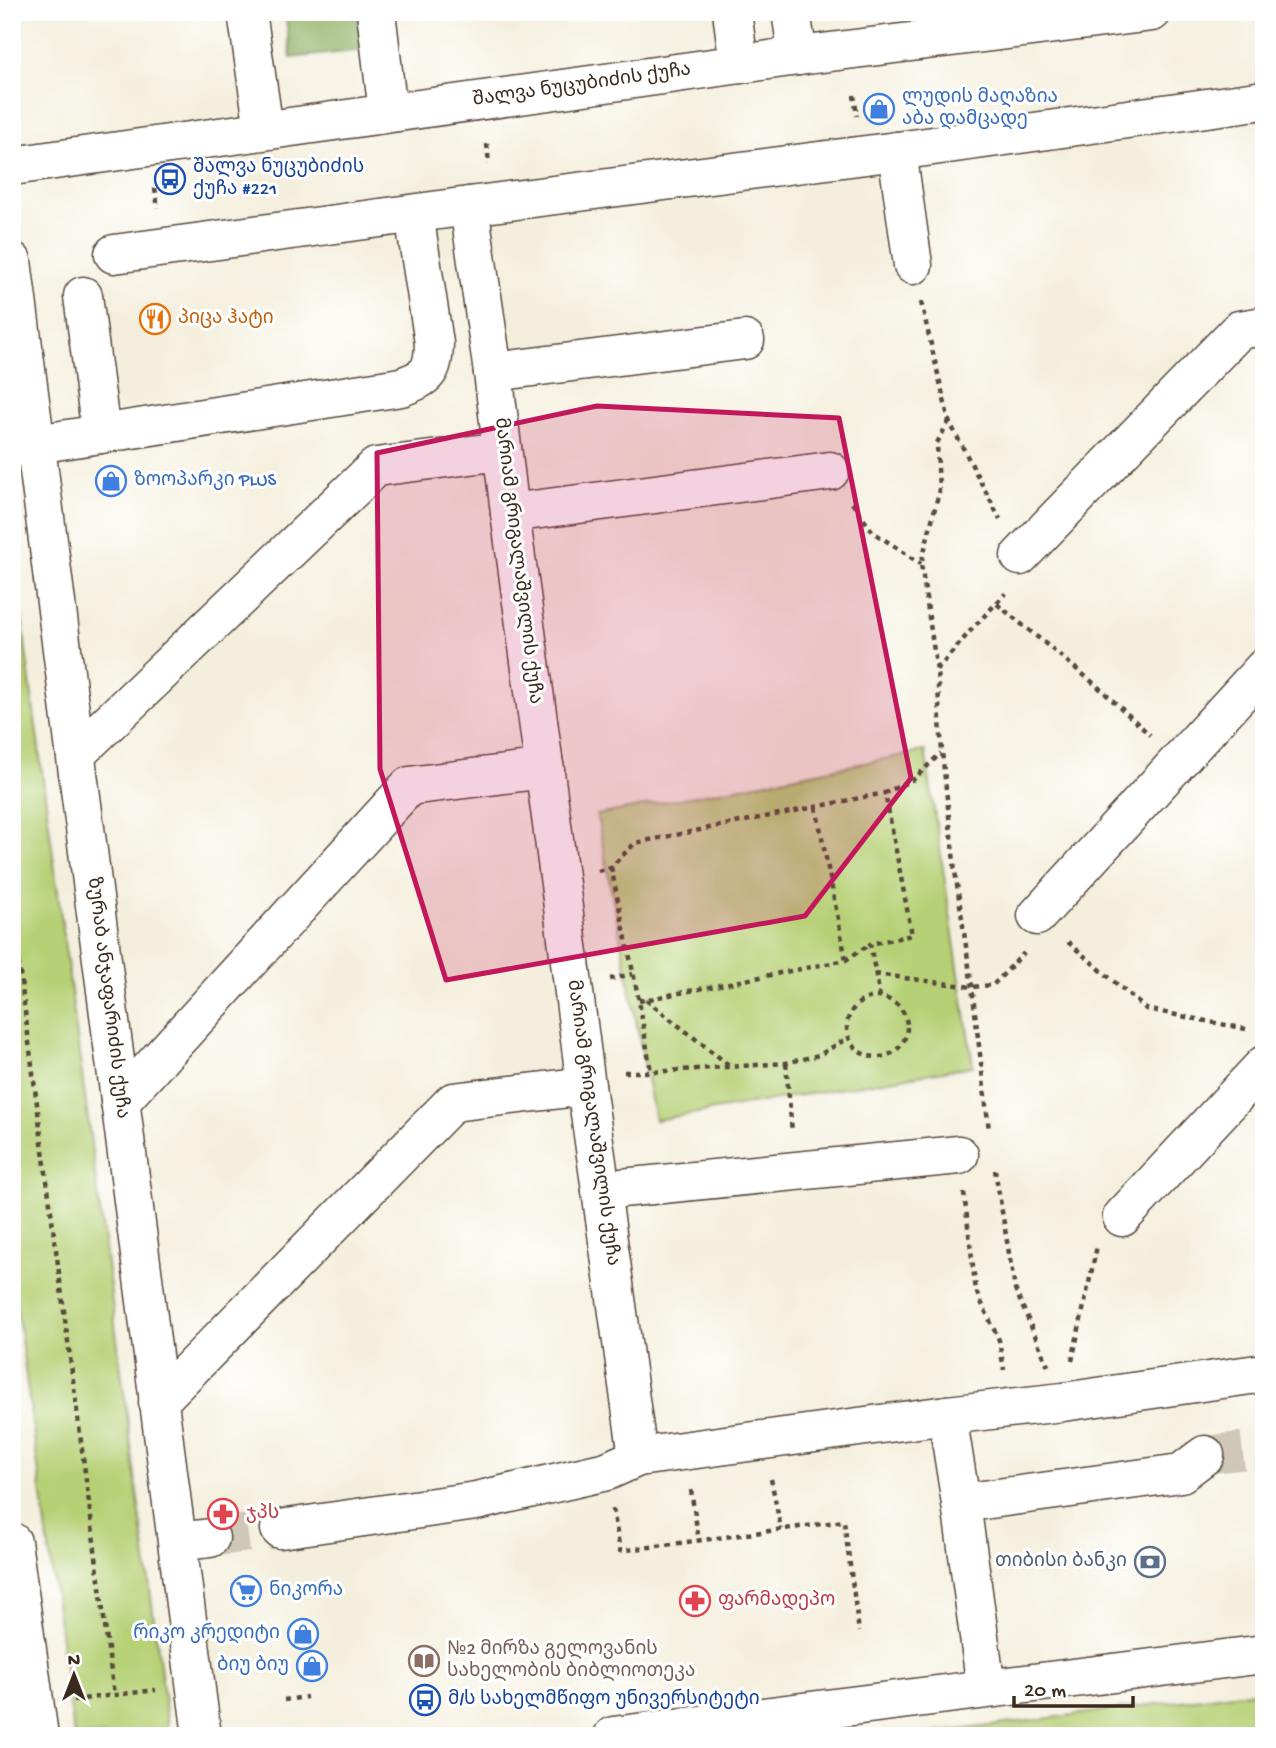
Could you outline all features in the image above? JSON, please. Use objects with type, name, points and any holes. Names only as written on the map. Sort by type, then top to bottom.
[{"type":"main road","points":[[247,12],[264,130]]},
{"type":"main road","points":[[376,12],[388,113]]},
{"type":"main road","points":[[732,12],[739,64]]},
{"type":"main road","points":[[791,12],[797,56]]},
{"type":"main road","name":"შალვა ნუცუბიძის ქუჩა","points":[[12,166],[797,56],[1152,12]]},
{"type":"main road","points":[[114,254],[1264,100]]},
{"type":"main road","points":[[897,151],[913,265]]},
{"type":"main road","name":"მარიამ გრიგალაშვილის ქუჩა","points":[[469,206],[601,1190],[622,1464]]},
{"type":"main road","points":[[36,444],[401,387],[417,381],[429,372],[434,360],[434,343],[414,214]]},
{"type":"main road","name":"ზურაბ ანჯაფარიძის ქუჩა","points":[[12,261],[158,1402],[194,1540],[202,1736]]},
{"type":"main road","points":[[83,296],[102,434]]},
{"type":"main road","points":[[1020,556],[1239,330],[1264,326]]},
{"type":"main road","points":[[493,372],[744,340]]},
{"type":"main road","points":[[76,754],[376,467],[502,451]]},
{"type":"main road","points":[[510,513],[830,471]]},
{"type":"main road","points":[[1043,921],[1178,761],[1264,668]]},
{"type":"main road","points":[[120,1102],[409,786],[545,769]]},
{"type":"main road","points":[[1122,1217],[1258,1048]]},
{"type":"main road","points":[[158,1402],[453,1102],[585,1078]]},
{"type":"main road","points":[[601,1190],[981,1153]]},
{"type":"main road","points":[[280,1529],[476,1501],[684,1451],[1264,1373]]},
{"type":"main road","points":[[947,1415],[986,1688]]},
{"type":"main road","points":[[961,1503],[1181,1472],[1205,1455]]},
{"type":"main road","points":[[13,1558],[39,1736]]},
{"type":"main road","points":[[613,1736],[1264,1654]]},
{"type":"path","points":[[913,265],[949,421],[1020,556],[1024,571],[937,671]]},
{"type":"path","points":[[949,421],[937,443],[939,492],[921,564],[937,671],[942,752],[972,987],[981,1153],[976,1292],[999,1340],[1010,1409]]},
{"type":"path","points":[[830,471],[873,532],[921,564]]},
{"type":"path","points":[[997,604],[1096,685],[1178,761]]},
{"type":"path","points":[[560,884],[611,867],[635,844],[885,793],[914,779],[942,752]]},
{"type":"path","points":[[639,1001],[846,960],[870,944],[912,935],[885,793]]},
{"type":"path","points":[[816,807],[846,960]]},
{"type":"path","points":[[611,867],[651,1072]]},
{"type":"path","points":[[12,912],[114,1695]]},
{"type":"path","points":[[875,974],[972,987],[993,985],[1043,921],[1146,1009],[1258,1048]]},
{"type":"path","points":[[870,944],[880,997]]},
{"type":"path","points":[[869,998],[889,999],[904,1013],[907,1033],[904,1042],[889,1056],[869,1057],[852,1046],[848,1038],[848,1017],[860,1002],[869,998]]},
{"type":"path","points":[[646,999],[732,1067]]},
{"type":"path","points":[[585,1078],[786,1063],[819,1055],[848,1038]]},
{"type":"path","points":[[786,1063],[796,1170]]},
{"type":"path","points":[[981,1153],[1015,1289],[1063,1402]]},
{"type":"path","points":[[1063,1402],[1097,1247],[1122,1217]]},
{"type":"path","points":[[763,1440],[781,1529]]},
{"type":"path","points":[[684,1451],[699,1541]]},
{"type":"path","points":[[622,1464],[620,1551],[844,1521],[859,1632]]},
{"type":"path","points":[[67,1701],[163,1689]]},
{"type":"path","points":[[284,1700],[307,1697]]},
{"type":"highlighted area","points":[[597,406],[839,418],[911,778],[805,916],[446,980],[380,769],[377,453]]},
{"type":"green space","points":[[285,12],[357,12],[362,50],[291,58]]},
{"type":"green space","points":[[12,545],[169,1736],[74,1736],[12,1272]]},
{"type":"green space","points":[[925,751],[973,1066],[655,1120],[597,815]]},
{"type":"green space","points":[[1264,1690],[1264,1736],[913,1736]]},
{"type":"tunnel","points":[[1205,1455],[1264,1448]]},
{"type":"tunnel","points":[[210,1538],[280,1529]]},
{"type":"place","name":"ლუდის მაღაზია აბა დამცადე","points":[[879,109]]},
{"type":"place","name":"შალვა ნუცუბიძის ქუჩა #221","points":[[170,179]]},
{"type":"place","name":"პიცა ჰატი","points":[[155,319]]},
{"type":"place","name":"ზოოპარკი PLUS","points":[[111,481]]},
{"type":"place","name":"ჯპს","points":[[223,1514]]},
{"type":"place","name":"თიბისი ბანკი","points":[[1150,1562]]},
{"type":"place","name":"ნიკორა","points":[[246,1591]]},
{"type":"place","name":"ფარმადეპო","points":[[695,1601]]},
{"type":"place","name":"რიკო კრედიტი","points":[[303,1634]]},
{"type":"place","name":"№2 მირზა გელოვანის სახელობის ბიბლიოთეკა","points":[[424,1661]]},
{"type":"place","name":"ბიუ ბიუ","points":[[312,1666]]},
{"type":"place","name":"მ/ს სახელმწიფო უნივერსიტეტი","points":[[425,1700]]}]
